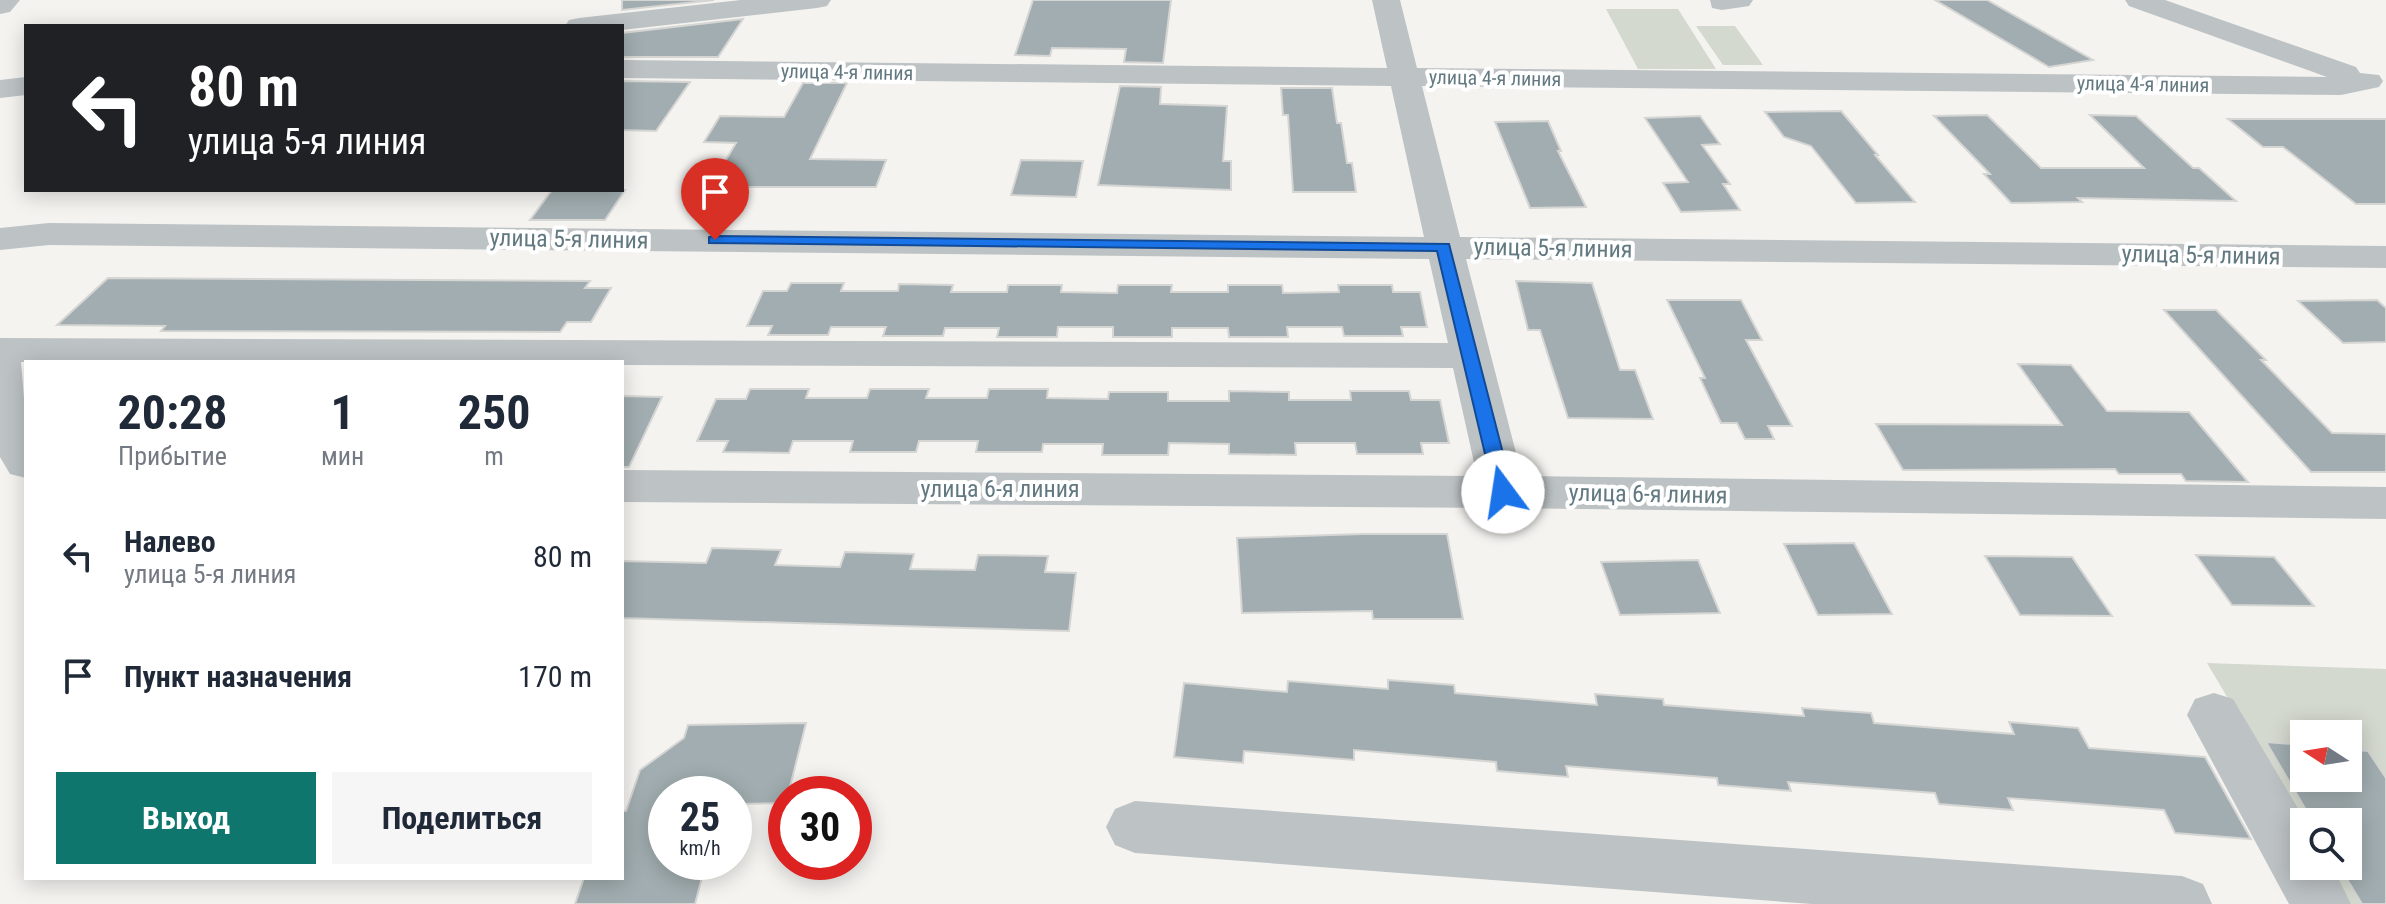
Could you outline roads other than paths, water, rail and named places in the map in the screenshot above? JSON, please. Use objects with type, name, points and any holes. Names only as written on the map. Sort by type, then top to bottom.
[{"type":"street","points":[[0,6],[6,0]]},
{"type":"street","points":[[597,24],[817,0]]},
{"type":"street","points":[[1386,0],[1503,492]]},
{"type":"street","points":[[2139,0],[2227,34],[2377,82]]},
{"type":"street","name":"улица 4-я линия","points":[[624,69],[2325,86],[2377,82]]},
{"type":"street","points":[[0,89],[24,86]]},
{"type":"street","name":"улица 5-я линия","points":[[0,239],[49,234],[2386,257]]},
{"type":"street","points":[[10,441],[0,353],[1470,356]]},
{"type":"street","name":"улица 6-я линия","points":[[624,486],[1503,492],[2386,503]]},
{"type":"street","points":[[2214,715],[2321,904]]},
{"type":"street","points":[[1135,827],[2182,904]]}]
